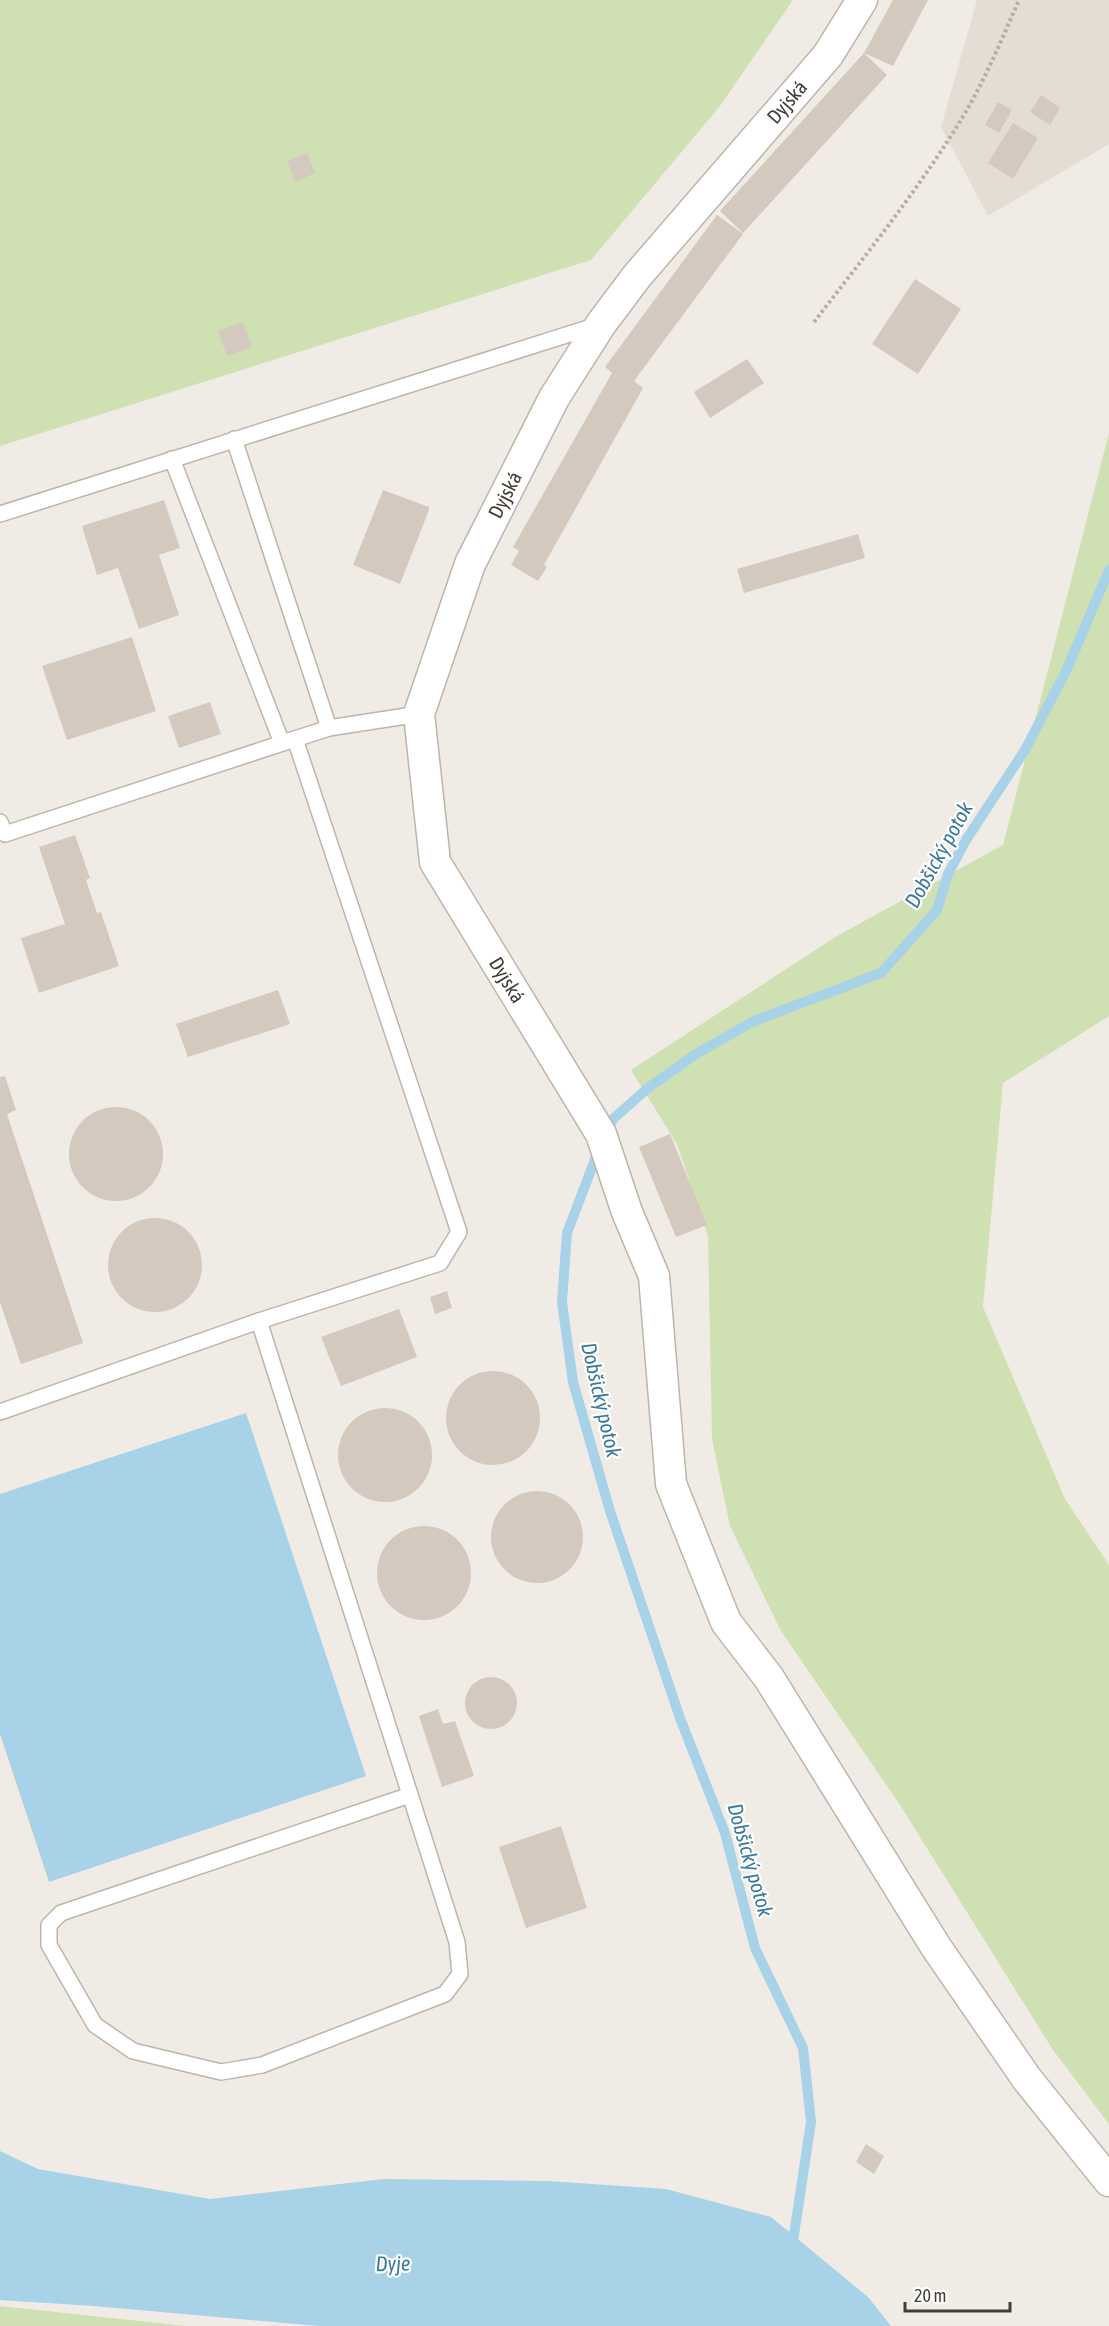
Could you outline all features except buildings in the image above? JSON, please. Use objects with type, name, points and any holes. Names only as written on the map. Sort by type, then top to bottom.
[{"type":"street","name":"Dyjská","points":[[862,0],[828,55],[637,276],[602,324],[554,398],[470,564],[419,714],[435,862],[602,1134],[627,1212],[654,1276],[671,1484],[726,1622],[769,1678],[936,1947],[994,2032],[1027,2079],[1109,2181]]},
{"type":"lane","points":[[0,514],[602,324]]},
{"type":"lane","points":[[234,439],[329,729]]},
{"type":"lane","points":[[0,1412],[259,1321],[440,1263],[459,1232],[289,741],[172,459]]},
{"type":"lane","points":[[2,832],[329,729],[419,714]]},
{"type":"lane","points":[[259,1321],[458,1942],[460,1974],[445,1994],[262,2065],[221,2072],[133,2051],[95,2025],[49,1945],[49,1924],[61,1913],[410,1795]]},
{"type":"path","points":[[814,322],[906,202],[960,121],[998,48],[1019,0]]},
{"type":"shaded area","points":[[977,0],[1109,0],[1109,144],[988,216],[941,127]]},
{"type":"green space","points":[[0,0],[793,0],[720,106],[591,260],[0,446]]},
{"type":"green space","points":[[1109,433],[1109,1016],[1003,1083],[983,1307],[1065,1499],[1109,1565],[1109,2124],[1053,2050],[900,1805],[781,1631],[730,1526],[712,1439],[708,1236],[677,1144],[631,1070],[837,936],[1003,845]]},
{"type":"green space","points":[[0,2306],[186,2326],[0,2326]]},
{"type":"water","points":[[246,1413],[366,1776],[49,1882],[0,1734],[0,1494]]},
{"type":"water","name":"Dyje","points":[[0,2151],[38,2169],[210,2199],[383,2179],[548,2181],[666,2189],[771,2217],[868,2297],[891,2326],[319,2326],[0,2300]]},
{"type":"waterway","name":"Dobšický potok","points":[[606,1135],[613,1119],[648,1088],[696,1054],[754,1021],[881,973],[937,910],[948,874],[966,840],[1025,750],[1067,669],[1109,570]]},
{"type":"waterway","name":"Dobšický potok","points":[[599,1149],[567,1233],[562,1302],[573,1382],[610,1511],[680,1718],[725,1833],[755,1948],[803,2048],[811,2122],[792,2248]]}]
